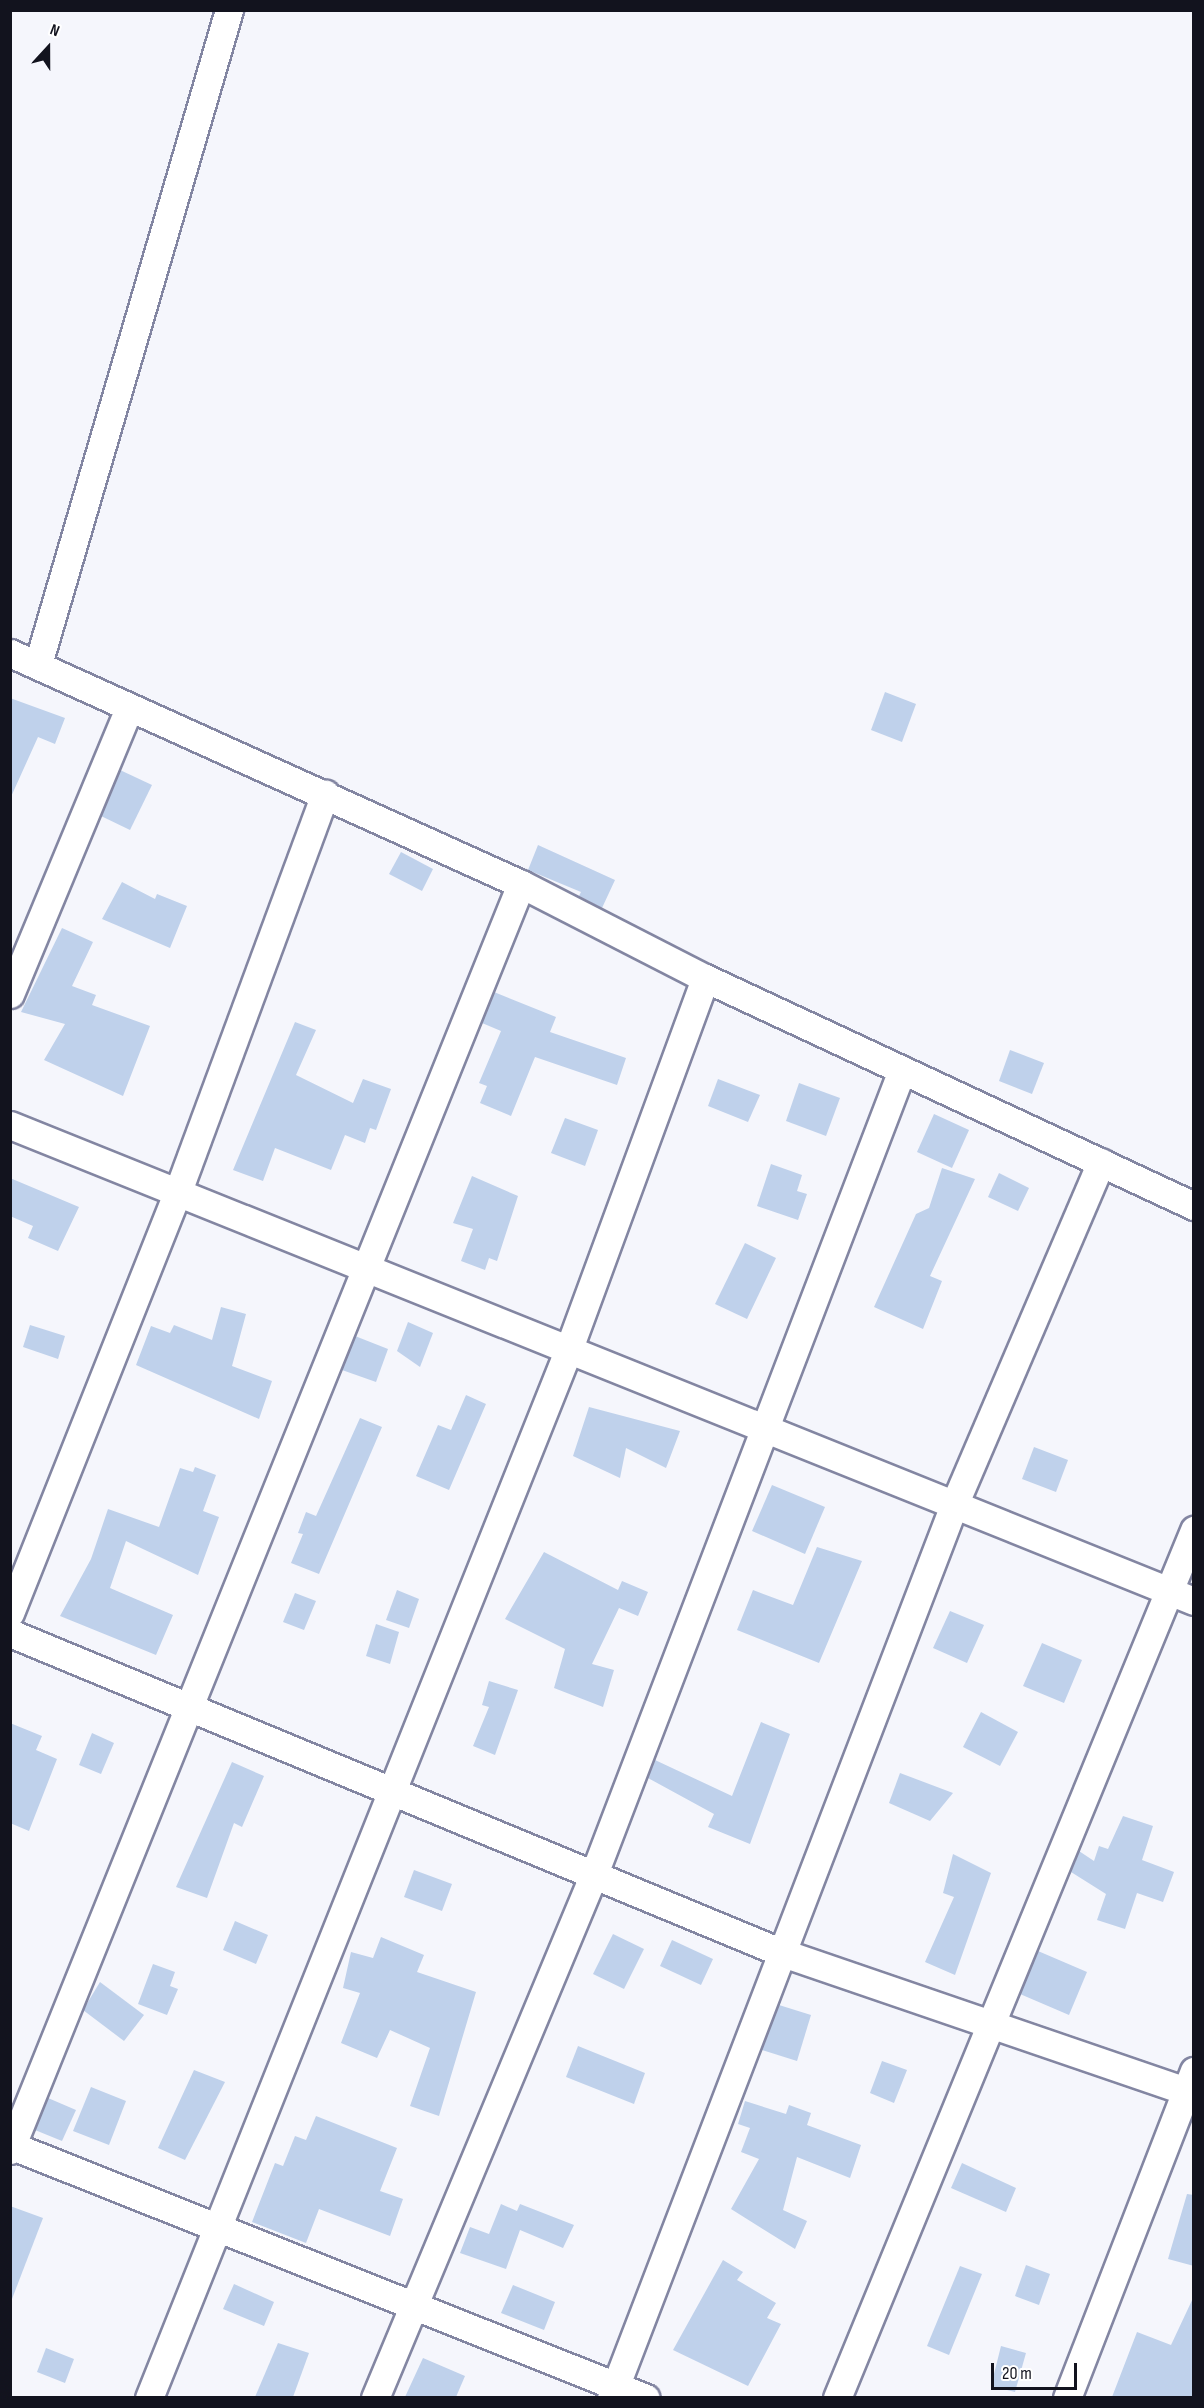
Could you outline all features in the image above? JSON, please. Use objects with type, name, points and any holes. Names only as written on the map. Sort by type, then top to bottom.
[{"type":"street","points":[[38,664],[229,10]]},
{"type":"street","points":[[10,653],[38,664],[128,710],[325,794],[521,884],[705,978],[1194,1206]]},
{"type":"street","points":[[10,994],[128,710]]},
{"type":"street","points":[[10,1613],[177,1194],[325,794]]},
{"type":"street","points":[[521,884],[366,1269],[184,1710],[11,2147],[412,2305],[613,2391],[646,2397]]},
{"type":"street","points":[[149,2397],[215,2226],[394,1791],[568,1350],[705,978]]},
{"type":"street","points":[[375,2397],[594,1874],[761,1428],[902,1070]]},
{"type":"street","points":[[10,1125],[1194,1601]]},
{"type":"street","points":[[613,2391],[780,1952],[954,1505],[1101,1162]]},
{"type":"street","points":[[837,2397],[992,2025],[1167,1590],[1194,1530]]},
{"type":"street","points":[[10,1633],[184,1710],[394,1791],[780,1952],[992,2025],[1191,2085],[1067,2397]]},
{"type":"building","points":[[885,692],[916,704],[902,742],[871,730]]},
{"type":"building","points":[[10,698],[65,718],[55,744],[38,737],[10,799]]},
{"type":"building","points":[[120,770],[152,785],[130,830],[101,816]]},
{"type":"building","points":[[538,845],[615,880],[602,908],[579,896],[581,892],[528,870]]},
{"type":"building","points":[[401,852],[433,869],[422,891],[389,874]]},
{"type":"building","points":[[122,882],[155,899],[157,894],[187,906],[170,948],[102,919]]},
{"type":"building","points":[[62,928],[93,942],[72,986],[96,995],[92,1005],[150,1026],[123,1096],[44,1060],[65,1024],[21,1012]]},
{"type":"building","points":[[494,992],[556,1017],[550,1032],[626,1058],[617,1085],[535,1057],[511,1116],[480,1103],[487,1086],[479,1083],[501,1031],[482,1023]]},
{"type":"building","points":[[295,1022],[316,1030],[296,1075],[353,1103],[363,1079],[391,1089],[376,1130],[370,1128],[365,1143],[345,1135],[331,1170],[275,1148],[263,1181],[233,1170]]},
{"type":"building","points":[[1010,1050],[1044,1063],[1032,1094],[999,1081]]},
{"type":"building","points":[[718,1079],[760,1095],[748,1122],[708,1106]]},
{"type":"building","points":[[799,1083],[840,1098],[826,1136],[786,1121]]},
{"type":"building","points":[[934,1114],[969,1130],[952,1168],[917,1152]]},
{"type":"building","points":[[565,1118],[598,1130],[585,1166],[551,1153]]},
{"type":"building","points":[[771,1164],[802,1175],[797,1191],[807,1194],[798,1220],[757,1206]]},
{"type":"building","points":[[942,1168],[975,1179],[930,1276],[942,1281],[923,1329],[874,1307],[916,1214],[929,1208]]},
{"type":"building","points":[[999,1173],[1029,1188],[1018,1211],[988,1197]]},
{"type":"building","points":[[472,1176],[518,1196],[497,1261],[489,1258],[485,1270],[461,1261],[473,1229],[453,1223]]},
{"type":"building","points":[[10,1178],[79,1207],[58,1251],[28,1238],[33,1226],[10,1216]]},
{"type":"building","points":[[745,1243],[776,1258],[747,1319],[715,1304]]},
{"type":"building","points":[[221,1307],[246,1314],[232,1366],[272,1381],[259,1419],[136,1365],[151,1326],[170,1333],[174,1325],[212,1340]]},
{"type":"building","points":[[408,1322],[433,1333],[420,1367],[397,1351]]},
{"type":"building","points":[[30,1325],[65,1336],[58,1359],[23,1347]]},
{"type":"building","points":[[355,1336],[388,1349],[376,1382],[342,1370]]},
{"type":"building","points":[[466,1395],[486,1404],[449,1490],[416,1476],[438,1425],[451,1430]]},
{"type":"building","points":[[589,1407],[680,1431],[666,1468],[626,1448],[620,1478],[573,1456]]},
{"type":"building","points":[[360,1418],[382,1427],[319,1574],[291,1563],[303,1534],[298,1533],[306,1512],[316,1516]]},
{"type":"building","points":[[1034,1447],[1068,1460],[1056,1492],[1022,1479]]},
{"type":"building","points":[[195,1467],[216,1475],[203,1511],[219,1517],[198,1575],[126,1541],[110,1588],[173,1615],[156,1655],[60,1616],[91,1559],[108,1509],[159,1527],[180,1468],[193,1472]]},
{"type":"building","points":[[772,1485],[825,1507],[805,1554],[752,1531]]},
{"type":"building","points":[[817,1547],[862,1561],[819,1663],[737,1630],[753,1590],[793,1605]]},
{"type":"building","points":[[544,1552],[618,1590],[622,1581],[648,1592],[638,1616],[619,1608],[592,1664],[614,1670],[603,1707],[554,1688],[565,1649],[505,1619]]},
{"type":"building","points":[[397,1590],[419,1599],[409,1628],[386,1620]]},
{"type":"building","points":[[295,1593],[316,1601],[304,1630],[283,1622]]},
{"type":"building","points":[[950,1611],[984,1625],[967,1663],[933,1648]]},
{"type":"building","points":[[376,1624],[399,1632],[390,1664],[366,1656]]},
{"type":"building","points":[[1042,1643],[1082,1660],[1064,1703],[1023,1686]]},
{"type":"building","points":[[489,1681],[518,1690],[495,1755],[473,1746],[489,1707],[482,1705]]},
{"type":"building","points":[[981,1712],[1018,1732],[1000,1766],[963,1747]]},
{"type":"building","points":[[761,1722],[790,1734],[750,1844],[708,1827],[714,1814],[648,1778],[655,1760],[732,1796]]},
{"type":"building","points":[[10,1723],[42,1736],[36,1750],[57,1759],[29,1831],[10,1823]]},
{"type":"building","points":[[92,1733],[114,1743],[101,1774],[79,1765]]},
{"type":"building","points":[[232,1762],[264,1776],[242,1827],[234,1823],[207,1898],[176,1887]]},
{"type":"building","points":[[900,1773],[953,1793],[930,1821],[889,1803]]},
{"type":"building","points":[[1123,1816],[1153,1826],[1142,1860],[1174,1872],[1163,1902],[1137,1893],[1125,1929],[1097,1920],[1106,1894],[1071,1872],[1079,1851],[1094,1861],[1099,1846],[1108,1849]]},
{"type":"building","points":[[953,1854],[991,1873],[955,1975],[925,1962],[954,1897],[943,1893]]},
{"type":"building","points":[[414,1870],[452,1884],[442,1911],[404,1897]]},
{"type":"building","points":[[235,1921],[268,1935],[256,1964],[223,1950]]},
{"type":"building","points":[[613,1934],[644,1949],[624,1989],[593,1974]]},
{"type":"building","points":[[381,1937],[424,1955],[417,1972],[476,1992],[439,2116],[410,2106],[430,2048],[390,2030],[377,2058],[341,2043],[360,1993],[343,1988],[351,1952],[373,1958]]},
{"type":"building","points":[[672,1940],[713,1959],[701,1985],[660,1966]]},
{"type":"building","points":[[1038,1951],[1087,1972],[1069,2015],[1020,1994]]},
{"type":"building","points":[[153,1964],[175,1972],[170,1986],[178,1989],[167,2015],[138,2004]]},
{"type":"building","points":[[100,1982],[144,2015],[124,2041],[83,2010]]},
{"type":"building","points":[[779,2005],[811,2015],[797,2061],[762,2050]]},
{"type":"building","points":[[578,2046],[645,2073],[634,2104],[566,2077]]},
{"type":"building","points":[[882,2061],[907,2070],[894,2103],[870,2093]]},
{"type":"building","points":[[194,2070],[225,2082],[185,2160],[158,2148]]},
{"type":"building","points":[[91,2087],[126,2101],[109,2145],[73,2131]]},
{"type":"building","points":[[48,2098],[76,2110],[62,2141],[35,2130]]},
{"type":"building","points":[[745,2101],[786,2114],[789,2105],[811,2113],[807,2125],[861,2145],[850,2178],[797,2157],[783,2210],[807,2221],[795,2249],[731,2209],[759,2159],[741,2152],[750,2128],[738,2124]]},
{"type":"building","points":[[316,2116],[397,2148],[380,2191],[403,2199],[390,2236],[319,2209],[306,2243],[252,2222],[275,2163],[283,2166],[295,2136],[306,2140]]},
{"type":"building","points":[[962,2163],[1016,2188],[1006,2212],[951,2188]]},
{"type":"building","points":[[1187,2194],[1194,2195],[1194,2266],[1168,2259]]},
{"type":"building","points":[[501,2204],[517,2211],[520,2204],[574,2225],[563,2248],[520,2230],[506,2269],[460,2253],[470,2227],[489,2234]]},
{"type":"building","points":[[10,2206],[43,2218],[12,2299],[10,2299]]},
{"type":"building","points":[[723,2260],[743,2272],[737,2280],[776,2303],[767,2318],[781,2324],[748,2386],[673,2350]]},
{"type":"building","points":[[1026,2265],[1050,2274],[1039,2305],[1015,2296]]},
{"type":"building","points":[[960,2266],[982,2274],[949,2355],[927,2346]]},
{"type":"building","points":[[234,2284],[274,2302],[264,2326],[223,2309]]},
{"type":"building","points":[[513,2285],[555,2302],[544,2330],[501,2313]]},
{"type":"building","points":[[1194,2296],[1194,2397],[1112,2397],[1137,2332],[1171,2345]]},
{"type":"building","points":[[278,2343],[309,2353],[293,2397],[255,2397]]},
{"type":"building","points":[[1001,2346],[1026,2353],[1015,2392],[991,2386]]},
{"type":"building","points":[[46,2348],[74,2359],[65,2383],[37,2372]]},
{"type":"building","points":[[423,2358],[465,2376],[456,2397],[405,2397]]}]
